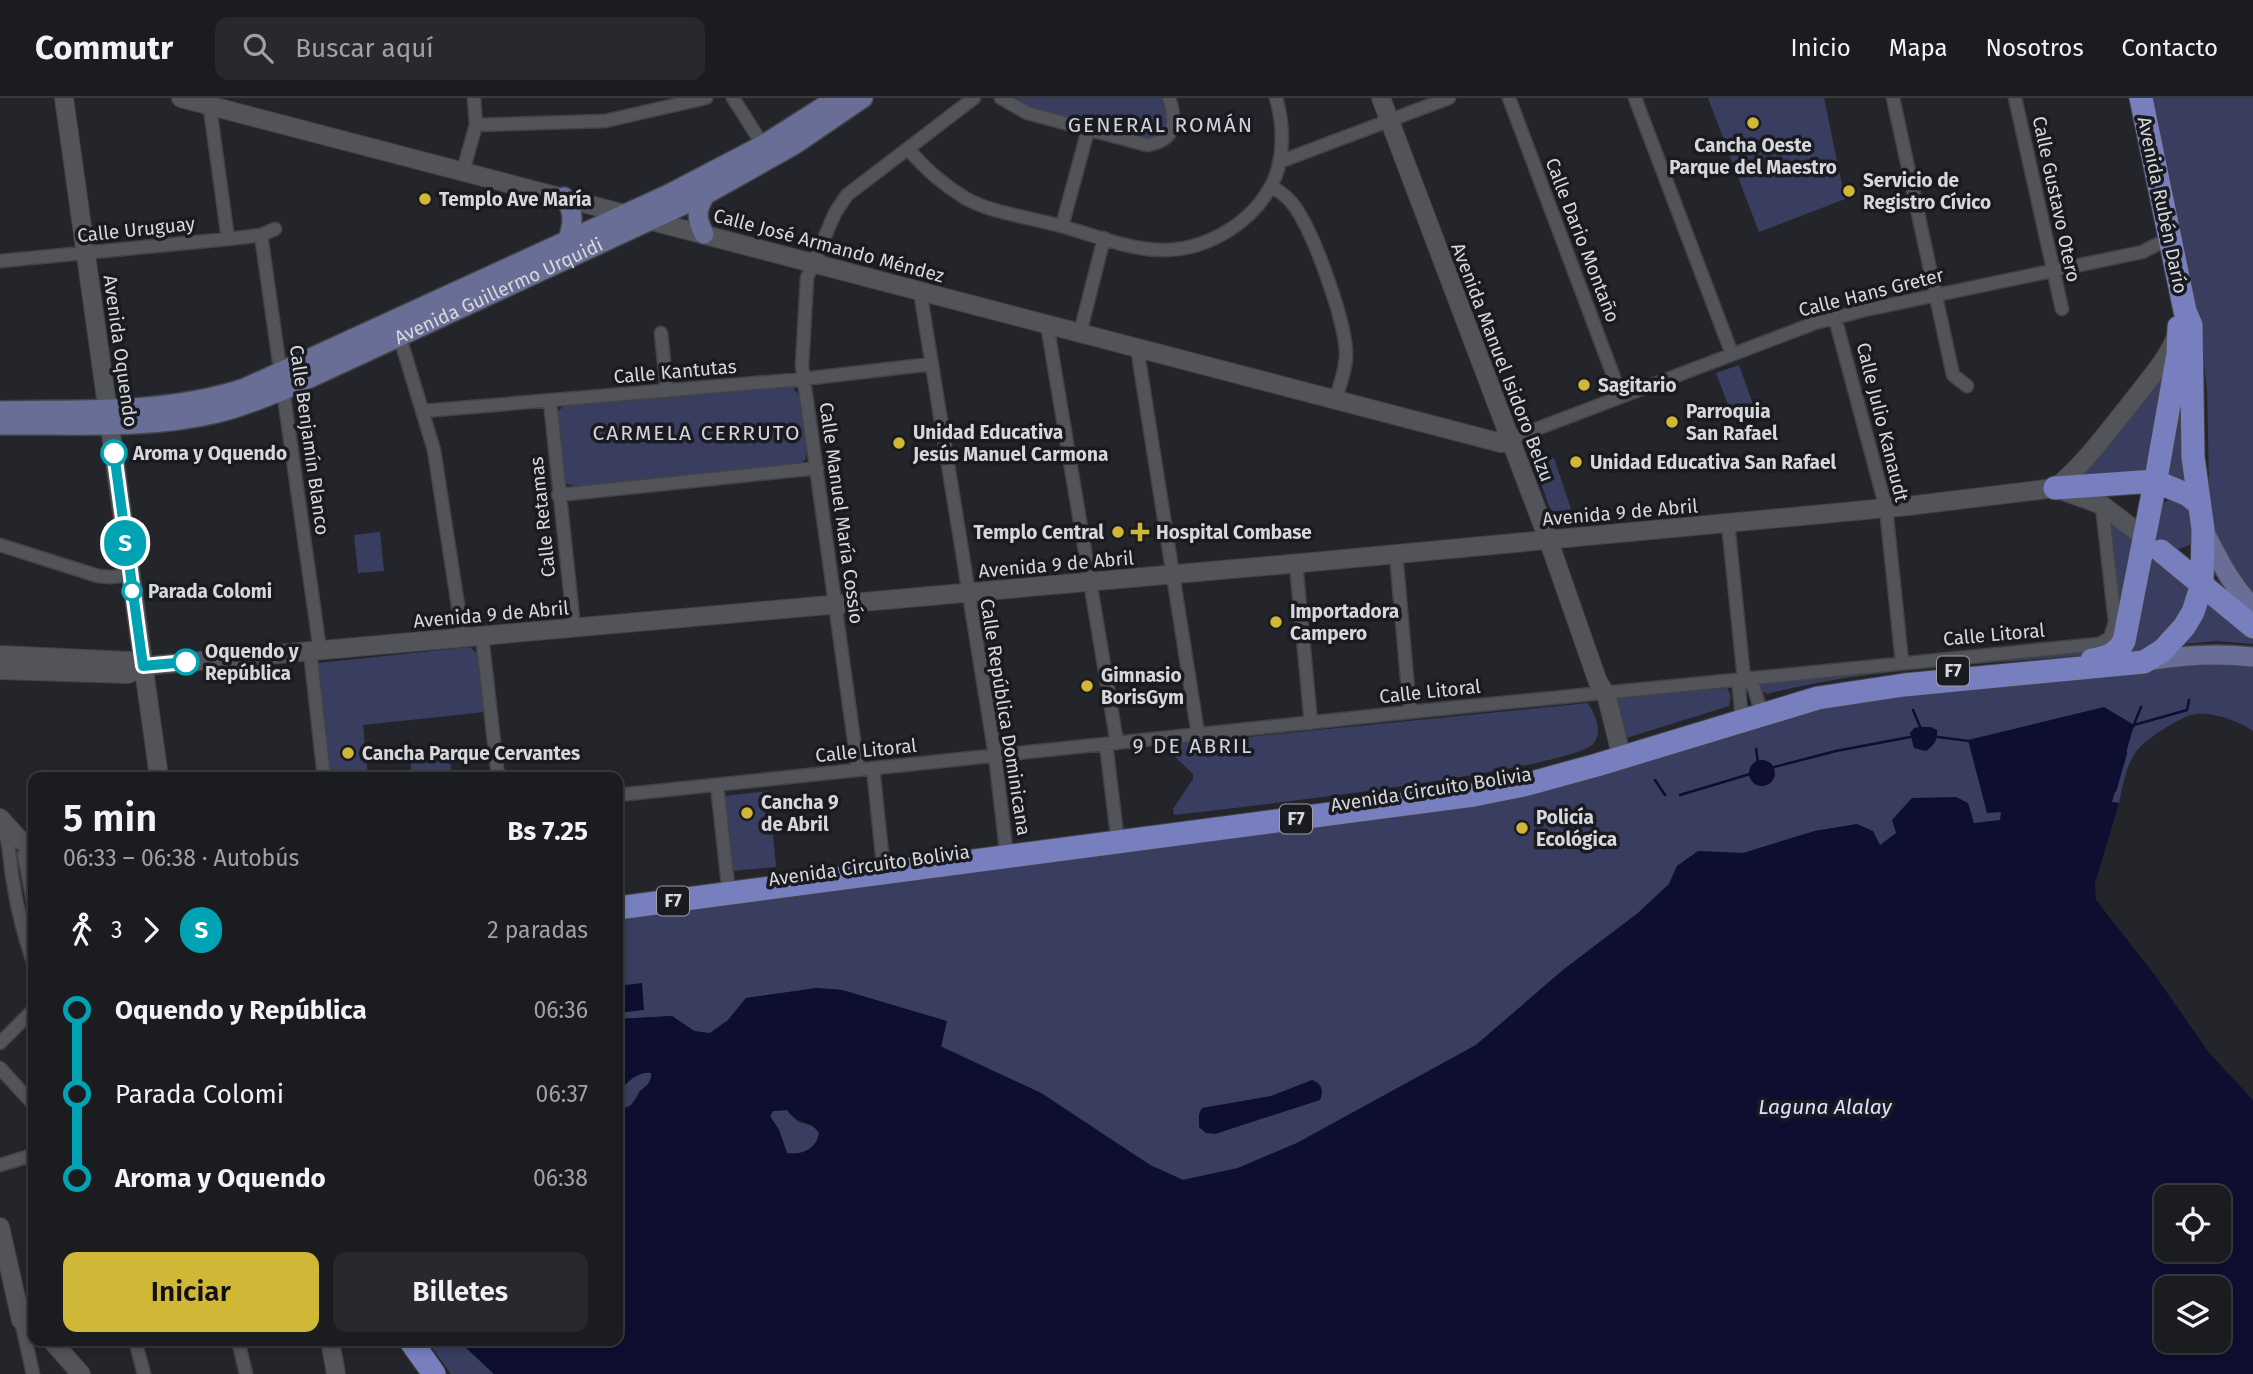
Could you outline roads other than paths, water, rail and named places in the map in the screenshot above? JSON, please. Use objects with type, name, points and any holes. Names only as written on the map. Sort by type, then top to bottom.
[{"type":"highway","name":"Avenida Rubén Darío","points":[[2141,98],[2171,243],[2182,318],[2155,481],[2152,544]]},
{"type":"highway","name":"Avenida Rubén Darío","points":[[2182,318],[2191,325],[2193,343],[2191,410],[2202,534]]},
{"type":"highway","points":[[2055,488],[2155,481],[2188,495],[2198,503]]},
{"type":"highway","points":[[2152,544],[2171,554],[2181,554],[2197,545],[2202,534]]},
{"type":"highway","points":[[2144,662],[2163,650],[2184,627],[2193,612],[2202,584],[2202,534]]},
{"type":"highway","points":[[2152,544],[2253,627]]},
{"type":"highway","name":"Avenida Circuito Bolivia","points":[[623,907],[728,889],[1117,838],[1481,785],[1616,755],[1847,683],[2109,656],[2119,650],[2123,641],[2152,544]]},
{"type":"highway","name":"Avenida Circuito Bolivia","points":[[1751,712],[1884,687],[2144,662]]},
{"type":"highway","name":"Avenida Circuito Bolivia","points":[[623,899],[728,889]]},
{"type":"highway","points":[[414,1346],[435,1374]]},
{"type":"main road","name":"Avenida Oquendo","points":[[64,98],[158,772]]},
{"type":"main road","name":"Calle José Armando Méndez","points":[[181,98],[209,102],[1501,443],[1510,439]]},
{"type":"main road","name":"Avenida Guillermo Urquidi","points":[[397,329],[568,240],[763,145],[837,98]]},
{"type":"main road","name":"Avenida Guillermo Urquidi","points":[[109,416],[139,408],[201,401],[246,388],[283,382],[397,329],[705,195],[794,145],[863,98]]},
{"type":"main road","name":"Avenida Manuel Isidoro Belzu","points":[[1381,98],[1548,539],[1599,690],[1616,755]]},
{"type":"main road","points":[[704,234],[696,214],[705,195]]},
{"type":"main road","points":[[564,197],[573,216],[568,240]]},
{"type":"main road","points":[[2055,488],[2079,468],[2150,379],[2172,348],[2182,318]]},
{"type":"main road","points":[[1466,433],[1486,429],[1492,422],[1497,407]]},
{"type":"main road","points":[[0,411],[109,416]]},
{"type":"main road","points":[[0,425],[109,416]]},
{"type":"main road","name":"Avenida 9 de Abril","points":[[143,666],[1296,564],[1886,508],[2055,488],[2102,505],[2152,544]]},
{"type":"main road","points":[[2202,534],[2225,573],[2253,607]]},
{"type":"main road","name":"Avenida Circuito Bolivia","points":[[2144,662],[2187,655],[2253,657]]},
{"type":"main road","points":[[0,656],[129,661],[143,666]]},
{"type":"main road","points":[[0,670],[128,674],[143,666]]},
{"type":"main road","points":[[0,819],[19,839],[25,853]]},
{"type":"main road","points":[[0,1227],[28,1318]]},
{"type":"main road","points":[[56,1346],[81,1374]]},
{"type":"main road","points":[[331,1346],[336,1374]]},
{"type":"street","points":[[463,171],[476,125],[474,98]]},
{"type":"street","points":[[476,125],[605,121],[706,98]]},
{"type":"street","points":[[733,98],[763,145]]},
{"type":"street","name":"Calle Manuel María Cossío","points":[[858,769],[803,379],[807,278],[835,213],[847,195],[974,98]]},
{"type":"street","points":[[1001,98],[1027,113],[1147,145],[1160,142],[1172,129],[1174,112],[1168,98]]},
{"type":"street","points":[[909,150],[943,183],[967,199],[1104,238],[1166,250],[1193,246],[1219,236],[1238,224],[1254,209],[1271,186],[1279,162],[1281,123],[1276,98]]},
{"type":"street","points":[[1279,162],[1449,98]]},
{"type":"street","name":"Calle Dario Montaño","points":[[1509,98],[1621,396]]},
{"type":"street","points":[[1635,98],[1732,354]]},
{"type":"street","points":[[1893,98],[1953,375],[1967,386]]},
{"type":"street","name":"Calle Gustavo Otero","points":[[2015,98],[2062,309]]},
{"type":"street","points":[[209,102],[228,239]]},
{"type":"street","points":[[1062,226],[1088,130]]},
{"type":"street","points":[[1271,186],[1292,202],[1302,218],[1329,284],[1341,322],[1346,353],[1336,399]]},
{"type":"street","name":"Calle Uruguay","points":[[0,261],[228,239],[261,235],[275,229]]},
{"type":"street","name":"Calle Benjamín Blanco","points":[[261,235],[283,382],[315,650],[324,772]]},
{"type":"street","points":[[1080,333],[1104,238]]},
{"type":"street","name":"Calle Hans Greter","points":[[1510,439],[1835,317],[2142,252],[2158,244],[2171,243]]},
{"type":"street","name":"Calle República Dominicana","points":[[920,291],[995,755],[1007,852]]},
{"type":"street","name":"Calle Julio Kanaudt","points":[[1835,317],[1886,508],[1902,662]]},
{"type":"street","points":[[1047,324],[1090,582],[1112,743],[1117,838]]},
{"type":"street","points":[[397,329],[434,450],[463,638]]},
{"type":"street","points":[[661,333],[667,391]]},
{"type":"street","points":[[1137,347],[1198,734]]},
{"type":"street","name":"Calle Kantutas","points":[[423,411],[803,379],[931,365]]},
{"type":"street","name":"Calle Retamas","points":[[550,401],[558,495],[575,628]]},
{"type":"street","points":[[558,495],[817,468]]},
{"type":"street","name":"Calle Litoral","points":[[623,794],[1311,723],[1599,690],[1744,679],[2099,644],[2110,638],[2115,622],[2102,505]]},
{"type":"street","points":[[1728,523],[1744,679],[1739,688],[1751,712]]},
{"type":"street","points":[[0,545],[97,576],[111,578],[130,575]]},
{"type":"street","points":[[1396,554],[1410,712]]},
{"type":"street","points":[[1296,564],[1311,723]]},
{"type":"street","points":[[482,636],[497,772]]},
{"type":"street","points":[[1744,679],[1753,685],[1751,712]]},
{"type":"street","points":[[873,768],[883,868]]},
{"type":"street","points":[[717,785],[728,889]]},
{"type":"street","points":[[25,853],[6,876],[28,946]]},
{"type":"street","points":[[25,853],[28,871]]},
{"type":"street","points":[[0,1043],[28,1015]]},
{"type":"street","points":[[0,1068],[28,1099]]},
{"type":"street","points":[[0,1165],[28,1157]]},
{"type":"street","points":[[31,1346],[33,1374]]},
{"type":"street","points":[[137,1346],[144,1374]]},
{"type":"street","points":[[239,1346],[246,1374]]},
{"type":"water","name":"Laguna Alalay","points":[[2104,707],[2134,725],[2112,802],[2119,803],[2095,883],[2096,900],[2154,974],[2210,1054],[2253,1100],[2253,1374],[494,1374],[464,1346],[623,1346],[623,1108],[635,1101],[639,1092],[649,1082],[651,1073],[636,1076],[623,1088],[623,1019],[672,1016],[694,1031],[710,1033],[728,1020],[746,998],[817,988],[842,990],[947,1021],[941,1047],[1041,1093],[1150,1165],[1183,1180],[1238,1168],[1297,1143],[1476,1045],[1563,970],[1638,913],[1669,884],[1677,866],[1698,851],[1743,853],[1815,831],[1857,824],[1873,831],[1880,845],[1896,833],[1892,820],[1912,798],[1956,797],[1968,803],[1974,823],[2000,820],[2001,812],[1987,813],[1968,740]],"holes":[[[787,1110],[795,1118],[812,1126],[819,1133],[812,1147],[793,1154],[787,1153],[779,1130],[770,1116],[773,1111]]]},
{"type":"water","points":[[1914,728],[1937,730],[1935,742],[1926,751],[1914,748],[1910,733]]},
{"type":"water","points":[[1762,760],[1771,764],[1775,773],[1771,782],[1762,786],[1753,782],[1749,773],[1753,764]]},
{"type":"water","points":[[642,983],[644,1010],[623,1012],[623,985]]},
{"type":"water","points":[[1312,1080],[1321,1088],[1320,1100],[1215,1134],[1206,1133],[1199,1127],[1202,1108],[1271,1096]]},
{"type":"waterway","points":[[1746,689],[1748,704]]},
{"type":"waterway","points":[[2134,725],[2187,710],[2189,700]]},
{"type":"waterway","points":[[2133,727],[2141,707]]},
{"type":"waterway","points":[[1913,710],[1921,729]]},
{"type":"waterway","points":[[1774,767],[1836,751],[1910,737]]},
{"type":"waterway","points":[[1938,737],[1969,741]]},
{"type":"waterway","points":[[1756,749],[1758,763]]},
{"type":"waterway","points":[[2115,791],[2126,753]]},
{"type":"waterway","points":[[1680,795],[1750,774]]},
{"type":"waterway","points":[[1655,780],[1665,795]]},
{"type":"place","name":"Cancha Oeste Parque del Maestro","points":[[1753,123]]},
{"type":"place","name":"Servicio de Registro Cívico","points":[[1849,191]]},
{"type":"place","name":"Templo Ave María","points":[[425,199]]},
{"type":"place","name":"Sagitario","points":[[1584,385]]},
{"type":"place","name":"Parroquia San Rafael","points":[[1672,422]]},
{"type":"place","name":"Unidad Educativa Jesús Manuel Carmona","points":[[899,443]]},
{"type":"place","name":"Aroma y Oquendo","points":[[114,453]]},
{"type":"place","name":"Unidad Educativa San Rafael","points":[[1576,462]]},
{"type":"place","name":"Templo Central","points":[[1118,532]]},
{"type":"place","name":"Hospital Combase","points":[[1140,532]]},
{"type":"place","name":"Parada Colomi","points":[[132,591]]},
{"type":"place","name":"Importadora Campero","points":[[1276,622]]},
{"type":"place","name":"Oquendo y República","points":[[186,662]]},
{"type":"place","name":"Gimnasio BorisGym","points":[[1087,686]]},
{"type":"place","name":"Cancha Parque Cervantes","points":[[348,753]]},
{"type":"place","name":"Cancha 9 de Abril","points":[[747,813]]},
{"type":"place","name":"Policía Ecológica","points":[[1522,828]]},
{"type":"district","name":"GENERAL ROMÁN","points":[[1161,125]]},
{"type":"district","name":"CARMELA CERRUTO","points":[[697,433]]},
{"type":"district","name":"9 DE ABRIL","points":[[1193,746]]}]
